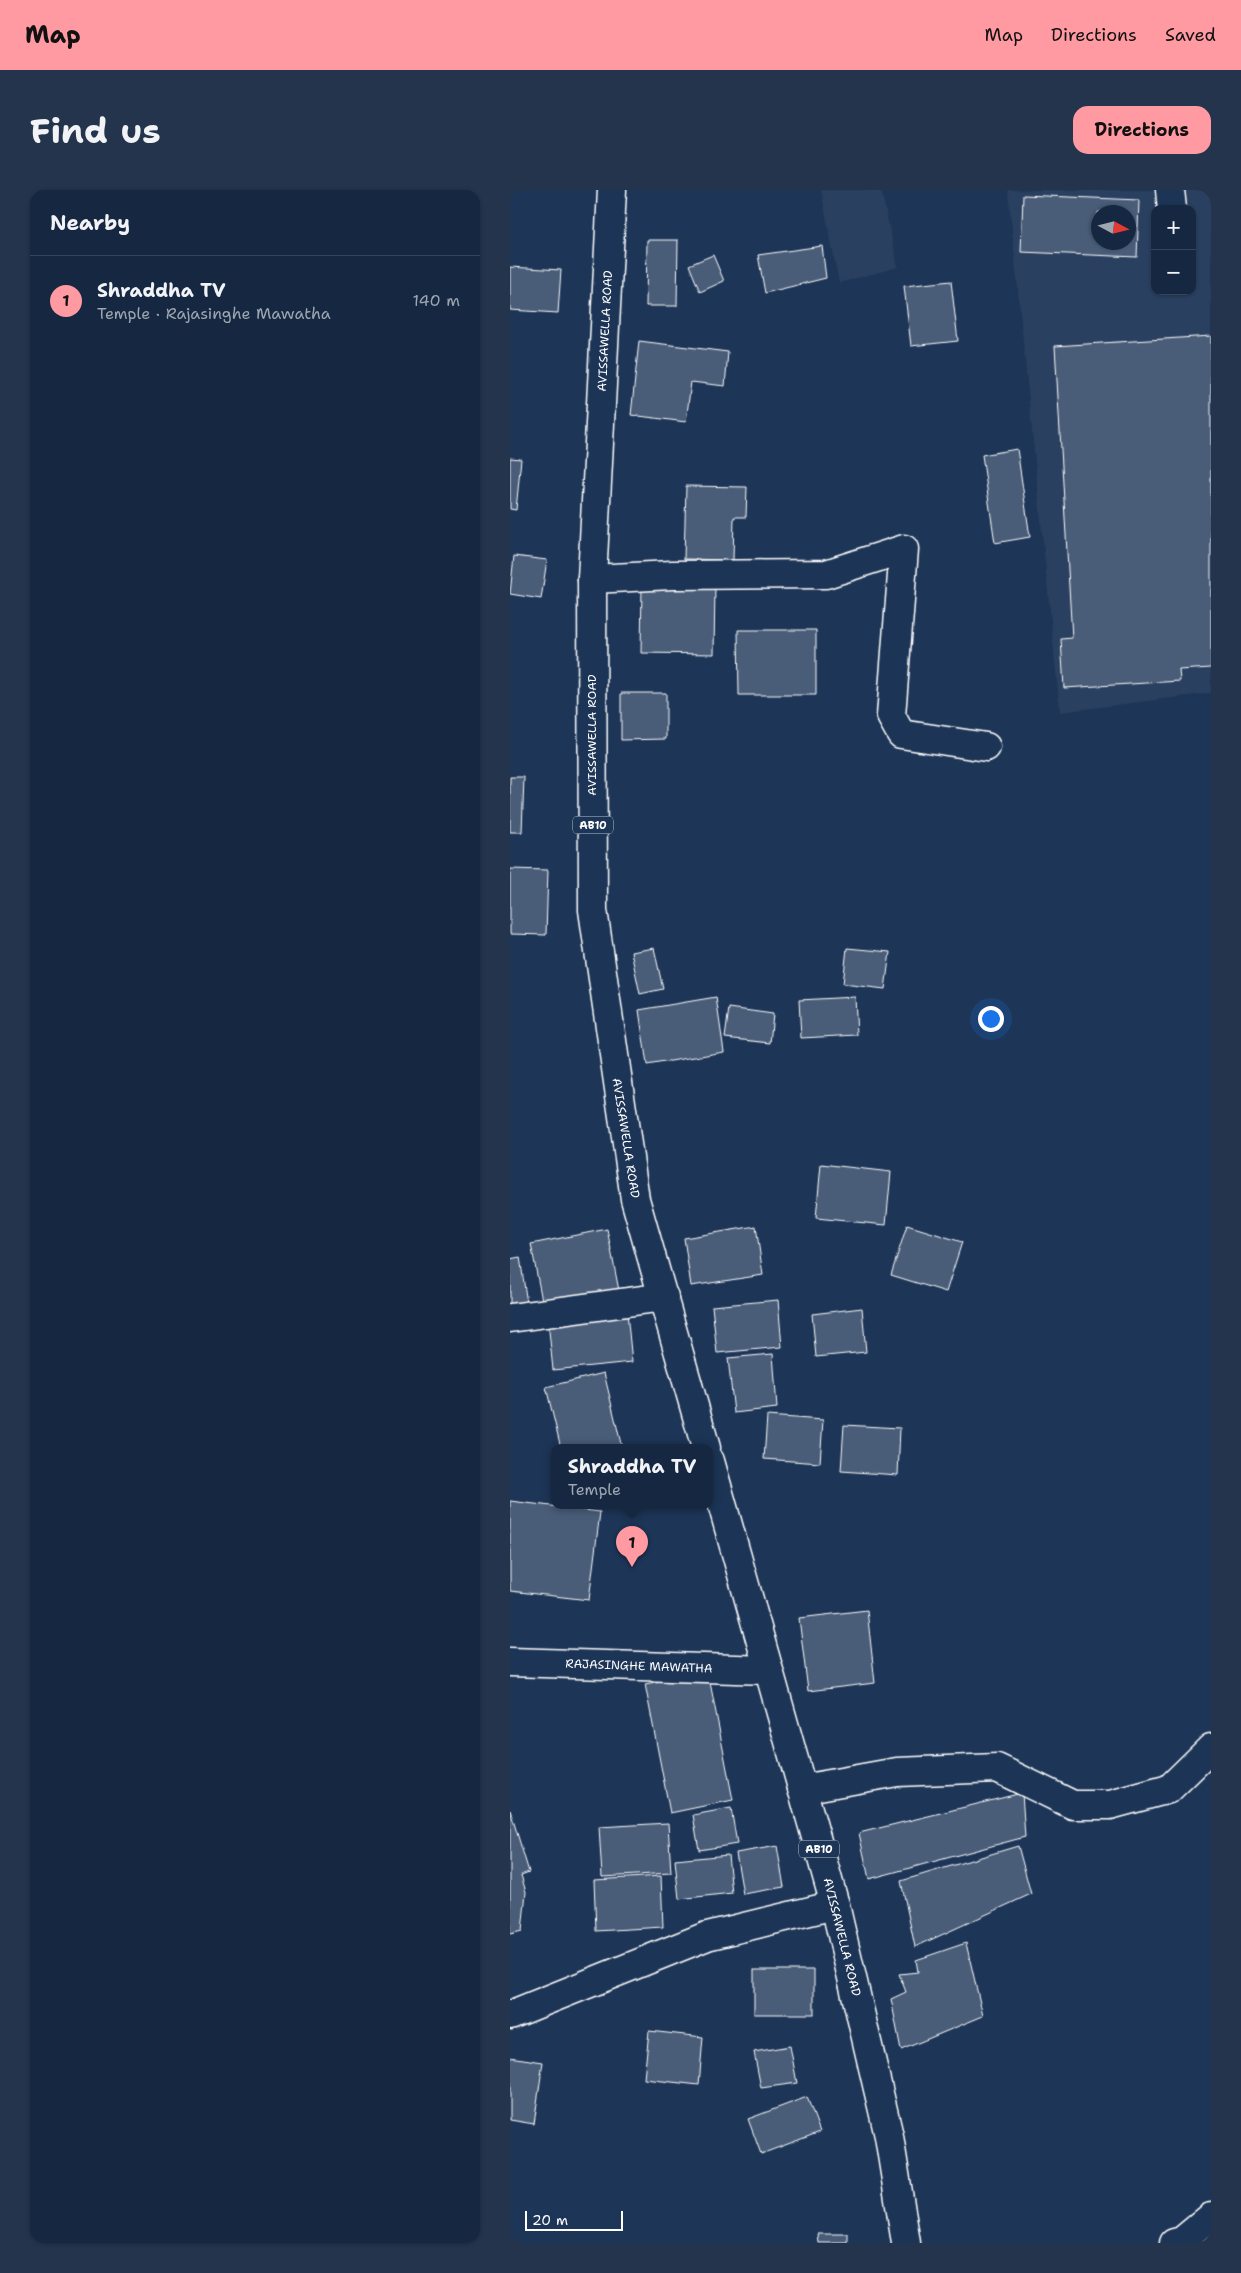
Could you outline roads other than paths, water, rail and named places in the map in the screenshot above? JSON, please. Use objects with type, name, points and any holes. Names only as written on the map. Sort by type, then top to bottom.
[{"type":"main road","name":"AVISSAWELLA ROAD","points":[[612,190],[592,579],[593,910],[635,1198],[705,1444]]},
{"type":"main road","points":[[1170,190],[1172,205]]},
{"type":"main road","points":[[592,579],[672,575],[826,574],[904,549],[892,716],[901,734],[986,747]]},
{"type":"main road","points":[[510,1318],[664,1296]]},
{"type":"main road","name":"AVISSAWELLA ROAD","points":[[713,1472],[835,1905],[890,2136],[906,2243]]},
{"type":"main road","name":"RAJASINGHE MAWATHA","points":[[510,1662],[768,1670]]},
{"type":"main road","points":[[802,1789],[897,1772],[997,1768],[1073,1805],[1110,1805],[1169,1789],[1211,1748]]},
{"type":"main road","points":[[510,2014],[707,1936],[835,1905]]},
{"type":"main road","points":[[1174,2243],[1182,2241],[1211,2217]]},
{"type":"place","name":"Shraddha TV","points":[[632,1567]]}]
